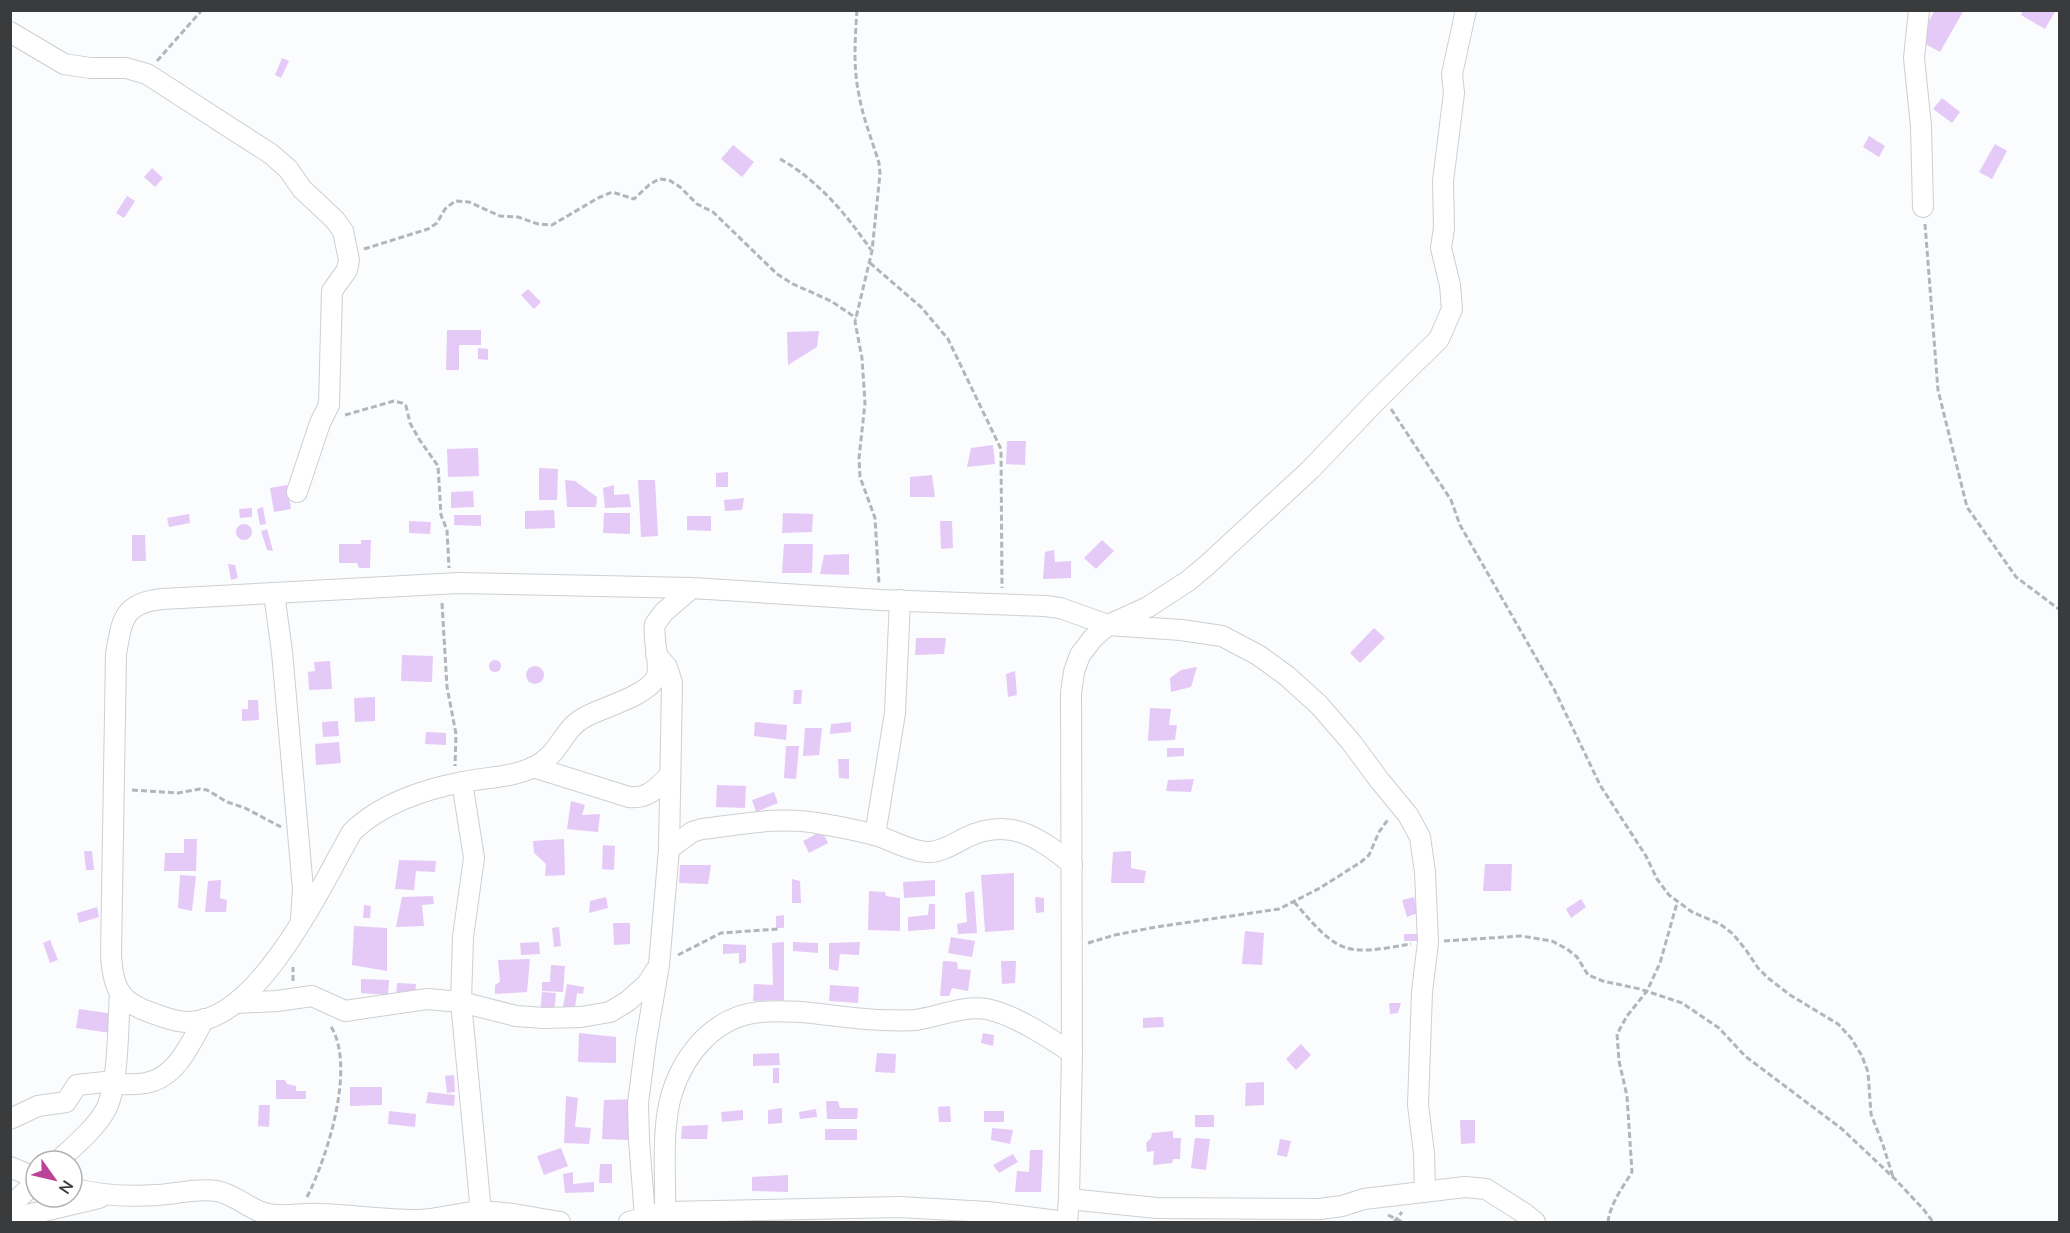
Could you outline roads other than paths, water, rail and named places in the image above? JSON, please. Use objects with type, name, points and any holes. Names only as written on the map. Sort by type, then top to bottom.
[{"type":"street","points":[[656,654],[672,677],[669,849],[659,965],[638,1103],[637,1220],[666,1212],[899,1207],[988,1212],[1066,1222],[1069,1199],[1072,1053],[1071,693],[1074,672],[1080,655],[1093,638],[1108,625],[1148,607],[1188,581],[1206,566],[1310,470],[1439,339],[1452,309],[1450,285],[1441,248],[1444,228],[1445,157],[1454,93],[1452,74],[1466,10]]},
{"type":"street","points":[[1459,45],[1482,10]]},
{"type":"street","points":[[1919,10],[1914,58],[1921,126],[1923,207]]},
{"type":"street","points":[[10,32],[64,64],[90,68],[126,68],[147,74],[271,154],[288,169],[310,198],[335,220],[343,231],[348,254],[347,270],[332,291],[329,405],[320,423],[297,492]]},
{"type":"street","points":[[692,588],[657,619],[654,630],[657,674],[648,688],[575,724],[553,754],[533,767],[507,775],[458,783],[408,798],[370,816],[358,826],[352,832],[281,954],[258,982],[236,1003],[204,1019],[188,1023],[141,1010],[120,992],[112,979],[111,955],[116,654],[122,622],[129,611],[146,600],[450,583],[692,588],[890,600],[1002,603],[1060,608],[1108,625],[1181,630],[1222,636],[1258,655],[1287,676],[1319,705],[1408,815],[1420,837],[1425,872],[1428,942],[1422,992],[1418,1105],[1424,1153],[1425,1192]]},
{"type":"street","points":[[274,593],[282,652],[299,837],[303,889],[301,922]]},
{"type":"street","points":[[875,835],[895,713],[890,600]]},
{"type":"street","points":[[533,767],[628,797],[638,798],[654,790],[670,775]]},
{"type":"street","points":[[458,783],[474,858],[463,937],[462,1002],[477,1216]]},
{"type":"street","points":[[669,849],[692,832],[702,829],[777,821],[813,822],[875,835],[927,852],[936,852],[978,831],[1000,827],[1036,838],[1072,864]]},
{"type":"street","points":[[236,1003],[312,996],[345,1011],[427,999],[462,1002],[516,1016],[581,1017],[610,1012],[628,1000],[647,984],[659,965]]},
{"type":"street","points":[[70,1149],[105,1112],[114,1083],[120,992]]},
{"type":"street","points":[[666,1212],[667,1117],[672,1093],[689,1056],[706,1035],[723,1023],[760,1012],[804,1012],[879,1020],[915,1020],[947,1012],[986,1009],[1009,1017],[1043,1034],[1072,1053]]},
{"type":"street","points":[[10,1119],[27,1110],[66,1102],[76,1085],[147,1083],[171,1071],[182,1058],[204,1019]]},
{"type":"street","points":[[10,1167],[24,1174]]},
{"type":"street","points":[[1069,1199],[1157,1208],[1301,1216],[1364,1199],[1465,1187],[1486,1190],[1535,1222]]},
{"type":"street","points":[[84,1191],[108,1196]]},
{"type":"street","points":[[10,1219],[108,1196],[218,1191],[261,1213],[276,1215],[318,1214],[382,1220],[418,1220],[477,1216],[499,1212],[560,1222]]},
{"type":"street","points":[[10,1206],[24,1192]]}]
